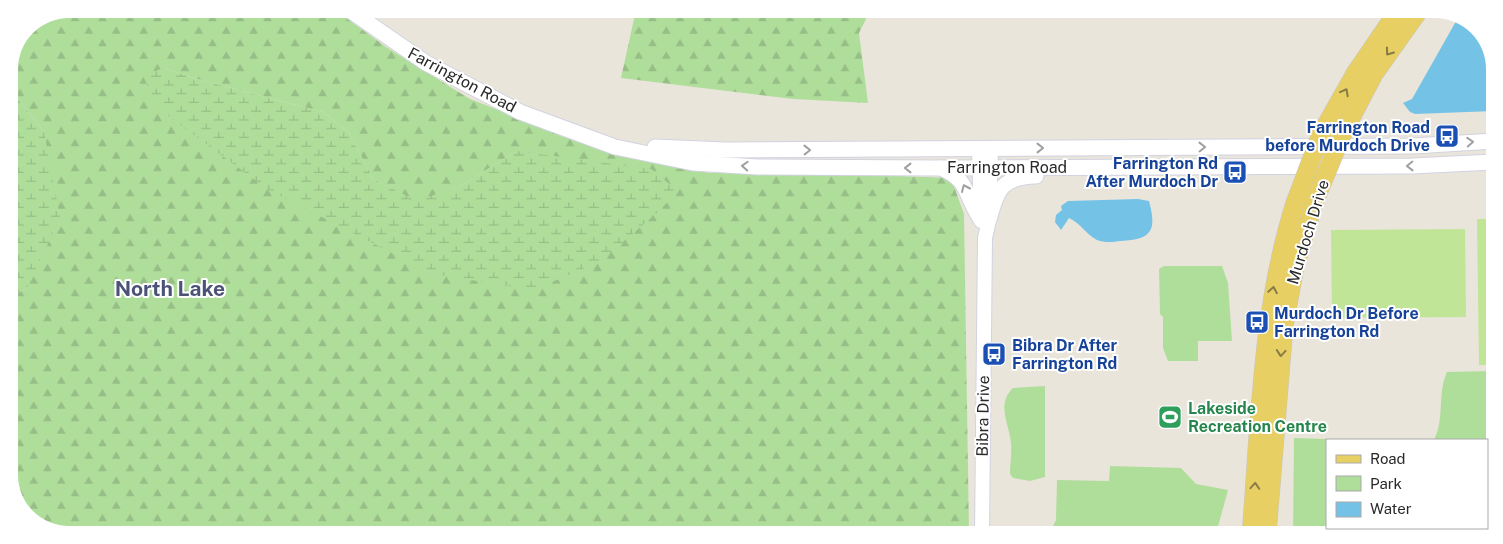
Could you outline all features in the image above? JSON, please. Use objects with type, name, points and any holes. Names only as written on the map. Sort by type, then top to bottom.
[{"type":"main road","name":"Farrington Road","points":[[361,18],[419,59],[457,81],[520,112],[615,147],[701,163],[758,167],[940,168],[1412,166],[1485,162]]},
{"type":"main road","name":"Murdoch Drive","points":[[1252,526],[1267,326],[1278,265],[1295,203],[1321,134],[1356,72],[1393,18]]},
{"type":"main road","name":"Murdoch Drive","points":[[1268,526],[1284,326],[1295,267],[1314,203],[1342,135],[1374,74],[1414,18]]},
{"type":"main road","name":"Farrington Road","points":[[584,135],[670,149],[1412,146],[1485,142]]},
{"type":"main road","points":[[1165,148],[1160,153],[1162,157],[1223,159],[1236,166]]},
{"type":"main road","points":[[940,168],[961,180],[971,204],[985,219],[1001,187],[1011,180],[1023,176],[1088,173],[1125,167]]},
{"type":"street","name":"Bibra Drive","points":[[982,526],[985,148]]},
{"type":"green space","points":[[58,18],[346,18],[386,47],[470,99],[599,149],[709,173],[820,173],[951,178],[964,214],[969,526],[58,526],[52,524],[37,516],[28,507],[21,495],[18,479],[18,293],[27,288],[44,131],[18,100],[18,58],[21,49],[32,32],[49,21]],"holes":[[[163,68],[197,79],[323,112],[349,133],[373,179],[417,202],[460,186],[517,151],[433,274],[393,252]]]},
{"type":"green space","points":[[634,18],[866,18],[859,33],[868,103],[793,99],[621,78]]},
{"type":"green space","points":[[163,68],[197,79],[323,112],[349,133],[373,179],[417,201],[460,186],[517,151],[651,169],[678,191],[657,213],[599,262],[533,290],[433,274],[267,189],[159,109],[143,76]]},
{"type":"green space","points":[[18,100],[44,131],[60,218],[27,288],[18,293]]},
{"type":"green space","points":[[1477,219],[1485,219],[1486,365],[1479,365]]},
{"type":"green space","points":[[1465,229],[1466,317],[1332,318],[1331,230]]},
{"type":"green space","points":[[1164,266],[1222,266],[1228,283],[1232,341],[1198,341],[1198,361],[1168,361],[1163,348],[1163,317],[1160,314],[1159,269]]},
{"type":"green space","points":[[1486,371],[1486,439],[1434,439],[1439,423],[1442,389],[1447,372]]},
{"type":"green space","points":[[1045,386],[1045,477],[1030,481],[1013,478],[1010,474],[1011,443],[1004,407],[1005,401],[1013,388]]},
{"type":"green space","points":[[1294,438],[1326,439],[1326,526],[1293,526]]},
{"type":"green space","points":[[1110,466],[1181,468],[1196,484],[1228,490],[1218,526],[1053,526],[1056,520],[1057,480],[1109,481]]},
{"type":"water","points":[[1455,22],[1463,26],[1475,37],[1485,58],[1485,111],[1415,114],[1410,112],[1403,103],[1412,99]]},
{"type":"water","points":[[1138,199],[1149,201],[1152,220],[1150,232],[1140,238],[1103,242],[1093,238],[1069,218],[1061,230],[1055,222],[1056,215],[1062,210],[1061,206],[1068,201]]},
{"type":"place","name":"Farrington Road before Murdoch Drive","points":[[1447,136]]},
{"type":"place","name":"Farrington Rd After Murdoch Dr","points":[[1235,172]]},
{"type":"place","name":"Murdoch Dr Before Farrington Rd","points":[[1257,322]]},
{"type":"place","name":"Bibra Dr After Farrington Rd","points":[[994,354]]},
{"type":"place","name":"Lakeside Recreation Centre","points":[[1170,417]]},
{"type":"district","name":"North Lake","points":[[170,288]]}]
